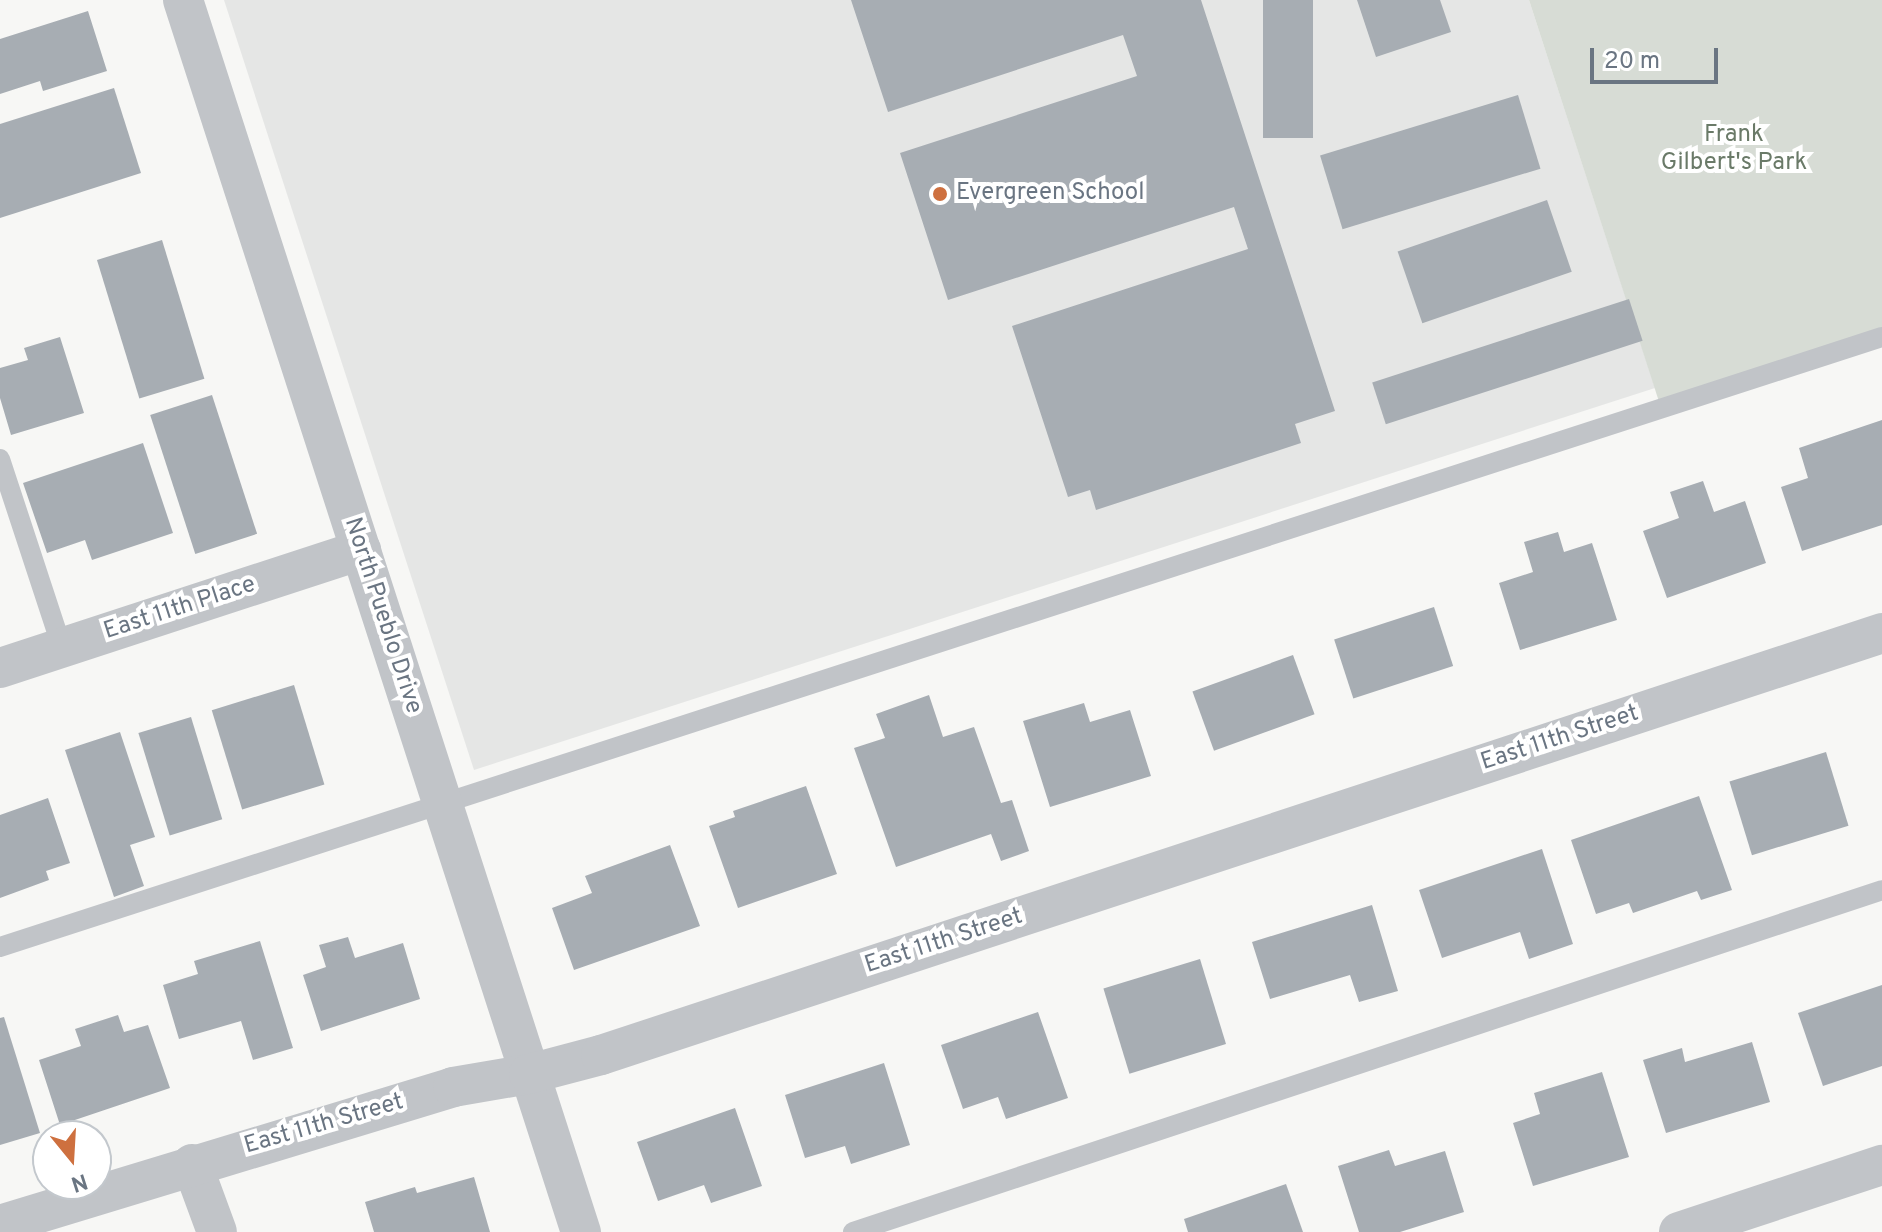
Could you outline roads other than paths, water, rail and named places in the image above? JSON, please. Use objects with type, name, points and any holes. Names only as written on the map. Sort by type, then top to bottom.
[{"type":"street","name":"North Pueblo Drive","points":[[183,0],[581,1232]]},
{"type":"street","name":"East 11th Place","points":[[0,668],[361,550]]},
{"type":"street","name":"East 11th Street","points":[[0,1225],[192,1164],[453,1087],[529,1074],[616,1050],[1882,633]]},
{"type":"street","points":[[192,1164],[217,1232]]},
{"type":"street","points":[[1679,1232],[1882,1165]]},
{"type":"lane","points":[[0,947],[1882,337]]},
{"type":"lane","points":[[0,459],[62,648]]},
{"type":"lane","points":[[853,1232],[1882,890]]},
{"type":"place","name":"Evergreen School","points":[[940,194]]},
{"type":"park label","name":"Frank Gilbert's Park","points":[[1734,150]]}]
